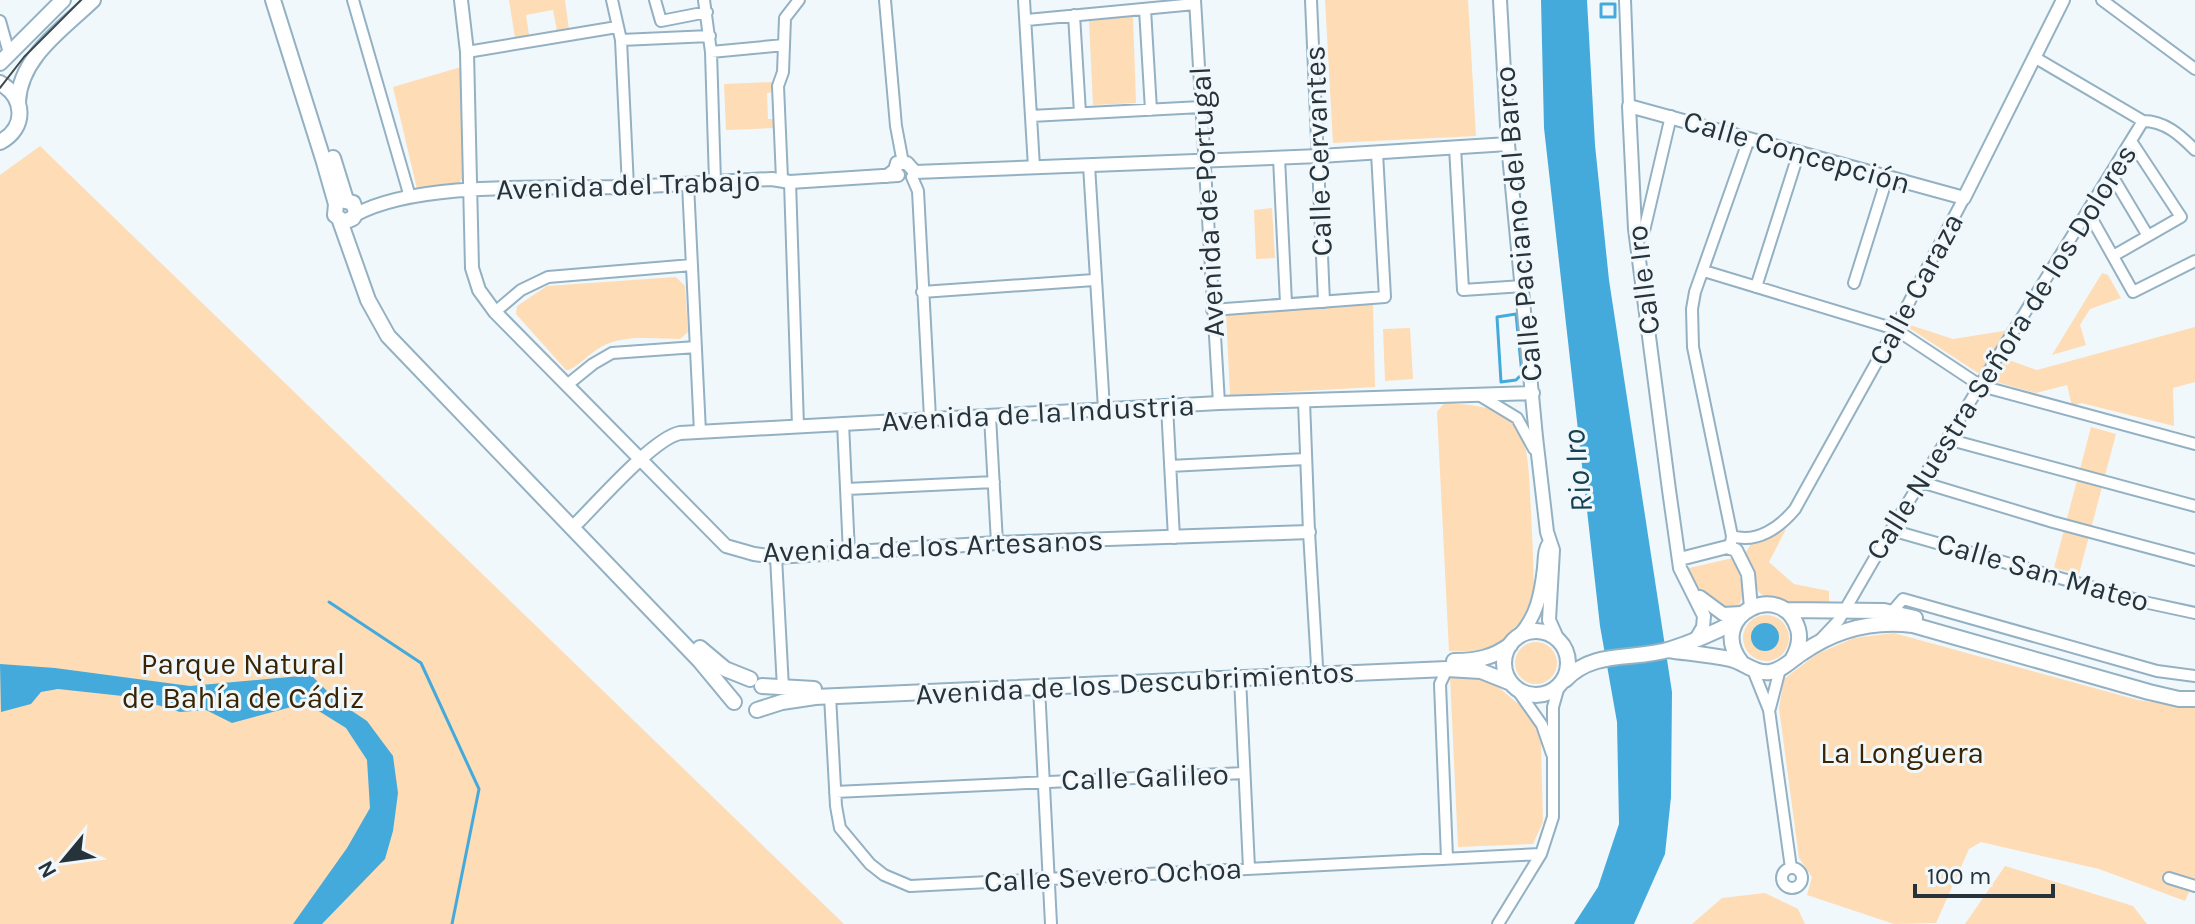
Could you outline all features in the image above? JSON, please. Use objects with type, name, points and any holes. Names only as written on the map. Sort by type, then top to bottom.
[{"type":"main road","points":[[4,58],[63,0]]},
{"type":"main road","points":[[0,142],[7,139],[20,118],[18,102],[21,80],[29,64],[93,0]]},
{"type":"main road","name":"Avenida de los Descubrimientos","points":[[278,2],[379,303],[400,337],[710,658],[736,676],[783,688],[1473,660],[1498,654],[1514,640]]},
{"type":"main road","points":[[0,83],[9,89],[18,102]]},
{"type":"main road","name":"Avenida de los Descubrimientos","points":[[347,211],[368,300],[388,336],[708,669],[734,702]]},
{"type":"main road","points":[[1596,659],[1590,655],[1571,653],[1539,631],[1514,640],[1504,664],[1514,685],[1528,694],[1541,695],[1596,659],[1668,650],[1743,614],[1772,605],[1785,610],[1885,612],[2139,681],[2195,690]]},
{"type":"main road","points":[[1785,610],[1795,621],[1799,634],[1798,648],[1786,665]]},
{"type":"main road","points":[[1743,614],[1732,643],[1747,666]]},
{"type":"main road","points":[[1668,650],[1767,673],[1836,635],[1868,625],[1913,625],[2149,692],[2179,699],[2195,699]]},
{"type":"main road","points":[[1561,644],[1568,669],[1561,684]]},
{"type":"main road","name":"Avenida de los Descubrimientos","points":[[757,710],[793,699],[830,696],[1447,669],[1481,671],[1514,685]]},
{"type":"main road","points":[[741,682],[756,682],[765,699],[757,710],[744,711],[734,702],[734,688],[741,682]]},
{"type":"street","points":[[353,0],[410,197]]},
{"type":"street","name":"Avenida de los Artesanos","points":[[461,0],[467,52],[472,268],[479,290],[495,312],[726,546],[776,557],[997,543],[1309,532]]},
{"type":"street","points":[[612,0],[621,40],[628,187]]},
{"type":"street","points":[[655,0],[661,21],[705,6],[711,52],[715,182]]},
{"type":"street","points":[[798,426],[786,181],[778,86],[783,72],[785,18],[799,0]]},
{"type":"street","points":[[885,0],[896,126],[896,171],[910,165],[918,191],[930,418]]},
{"type":"street","points":[[1024,0],[1034,167]]},
{"type":"street","name":"Calle Cervantes","points":[[1311,0],[1324,302]]},
{"type":"street","name":"Calle Paciano del Barco","points":[[1500,0],[1508,144],[1538,461],[1549,543],[1553,550],[1549,620],[1561,644]]},
{"type":"street","name":"Calle Iro","points":[[1625,0],[1635,229],[1639,239],[1680,559],[1684,579],[1704,616],[1703,627],[1696,639]]},
{"type":"street","name":"Calle Caraza","points":[[1753,537],[1773,530],[1795,509],[1964,198],[2063,0]]},
{"type":"street","points":[[2102,0],[2195,69]]},
{"type":"street","points":[[1027,20],[1195,2]]},
{"type":"street","name":"Avenida de Portugal","points":[[1195,2],[1219,403]]},
{"type":"street","points":[[1145,9],[1151,110]]},
{"type":"street","points":[[1074,15],[1080,113]]},
{"type":"street","points":[[0,21],[4,58]]},
{"type":"street","points":[[467,52],[617,27]]},
{"type":"street","points":[[621,40],[710,36]]},
{"type":"street","points":[[711,52],[784,45]]},
{"type":"street","points":[[2034,57],[2143,121],[2155,121],[2170,128],[2195,150]]},
{"type":"street","name":"Calle Concepción","points":[[1629,106],[1964,198]]},
{"type":"street","points":[[1031,116],[1201,107]]},
{"type":"street","points":[[1639,239],[1644,231],[1671,116]]},
{"type":"street","name":"Calle Nuestra Señora de los Dolores","points":[[1812,647],[1834,626],[1844,611],[2143,121]]},
{"type":"street","points":[[1743,614],[1748,574],[1742,557],[1730,542],[1691,336],[1694,300],[1749,139]]},
{"type":"street","points":[[2113,256],[2181,217],[2131,141]]},
{"type":"street","points":[[914,174],[1320,156],[1508,144]]},
{"type":"street","points":[[1455,147],[1463,290],[1523,286]]},
{"type":"street","points":[[1756,287],[1799,152]]},
{"type":"street","points":[[1212,310],[1385,297],[1377,153]]},
{"type":"street","points":[[1279,158],[1286,303]]},
{"type":"street","points":[[1089,165],[1104,409]]},
{"type":"street","name":"Avenida del Trabajo","points":[[347,211],[410,197],[471,191],[786,181],[896,171]]},
{"type":"street","points":[[2111,174],[2148,236]]},
{"type":"street","points":[[1854,283],[1887,178]]},
{"type":"street","points":[[688,184],[700,432]]},
{"type":"street","points":[[1635,205],[1642,211],[1650,207]]},
{"type":"street","points":[[2088,212],[2133,292],[2195,261]]},
{"type":"street","points":[[495,312],[521,290],[548,277],[692,265]]},
{"type":"street","points":[[1704,271],[1895,329],[1981,386],[2195,444]]},
{"type":"street","points":[[922,292],[1094,280]]},
{"type":"street","points":[[567,385],[612,353],[696,347]]},
{"type":"street","name":"Avenida de la Industria","points":[[578,522],[642,459],[672,435],[1219,403],[1533,393]]},
{"type":"street","points":[[1477,394],[1517,418],[1531,440],[1538,461]]},
{"type":"street","points":[[1304,401],[1317,666]]},
{"type":"street","points":[[1167,406],[1174,538]]},
{"type":"street","points":[[990,416],[997,543]]},
{"type":"street","points":[[843,423],[849,553]]},
{"type":"street","points":[[1947,439],[2195,506]]},
{"type":"street","points":[[1170,466],[1306,459]]},
{"type":"street","points":[[847,489],[994,482]]},
{"type":"street","points":[[1921,482],[2195,560]]},
{"type":"street","name":"Calle San Mateo","points":[[1891,530],[2144,602],[2195,613]]},
{"type":"street","points":[[1680,559],[1753,537]]},
{"type":"street","points":[[1742,557],[1743,545],[1753,537]]},
{"type":"street","name":"Calle Paciano del Barco","points":[[1514,640],[1527,627],[1540,598],[1545,551],[1549,543]]},
{"type":"street","points":[[776,557],[783,688]]},
{"type":"street","name":"Calle Iro","points":[[1680,559],[1697,593],[1713,609],[1723,614],[1743,614]]},
{"type":"street","name":"Calle Nuestra Señora de los Dolores","points":[[1860,583],[1864,600],[1885,612]]},
{"type":"street","points":[[1885,612],[1903,599],[2157,671],[2195,676]]},
{"type":"street","points":[[1769,710],[1786,665]]},
{"type":"street","points":[[1747,666],[1769,710],[1791,868]]},
{"type":"street","points":[[1447,669],[1440,684],[1440,696],[1447,858]]},
{"type":"street","points":[[1240,678],[1249,868]]},
{"type":"street","points":[[1498,924],[1541,854],[1553,817],[1553,707],[1561,684]]},
{"type":"street","points":[[1514,685],[1542,725],[1553,755]]},
{"type":"street","points":[[1039,687],[1051,924]]},
{"type":"street","name":"Calle Severo Ochoa","points":[[830,696],[840,828],[870,864],[898,883],[927,887],[1541,854]]},
{"type":"street","name":"Calle Galileo","points":[[835,792],[1244,773]]},
{"type":"street","points":[[2169,878],[2195,886]]},
{"type":"green space","points":[[509,0],[565,0],[569,29],[557,31],[553,10],[526,15],[529,35],[515,38]]},
{"type":"green space","points":[[1325,0],[1468,0],[1476,136],[1333,143]]},
{"type":"green space","points":[[1133,16],[1136,103],[1093,105],[1089,20]]},
{"type":"green space","points":[[461,67],[463,178],[457,185],[417,189],[393,87]]},
{"type":"green space","points":[[773,82],[773,92],[767,93],[768,119],[774,119],[775,128],[726,130],[724,84]]},
{"type":"green space","name":"Parque Natural de Bahía de Cádiz","points":[[40,146],[844,924],[0,924],[0,175]]},
{"type":"green space","points":[[1272,208],[1275,258],[1256,259],[1254,210]]},
{"type":"green space","points":[[2102,273],[2108,275],[2121,298],[2090,309],[2080,325],[2086,345],[2052,355]]},
{"type":"green space","points":[[676,277],[685,286],[688,332],[680,339],[619,340],[601,347],[569,370],[516,314],[517,306],[547,286]]},
{"type":"green space","points":[[1373,304],[1375,387],[1230,395],[1226,313]]},
{"type":"green space","points":[[1904,323],[1953,339],[2010,330],[1981,375]]},
{"type":"green space","points":[[2195,327],[2195,382],[2173,388],[2174,426],[2081,403],[2072,406],[2067,385],[2036,393],[1989,380],[2003,358],[2037,370]]},
{"type":"green space","points":[[1410,328],[1413,379],[1385,381],[1383,329]]},
{"type":"green space","points":[[1444,403],[1489,408],[1503,414],[1514,423],[1521,435],[1529,470],[1534,587],[1529,604],[1523,618],[1505,638],[1494,645],[1466,651],[1449,651],[1437,412]]},
{"type":"green space","points":[[2091,427],[2116,434],[2079,574],[2054,568]]},
{"type":"green space","points":[[1786,529],[1769,562],[1794,584],[1829,591],[1829,606],[1779,602],[1762,595],[1757,589],[1746,552],[1751,544]]},
{"type":"green space","points":[[1733,558],[1740,577],[1742,596],[1737,609],[1728,609],[1712,603],[1700,592],[1689,568]]},
{"type":"green space","points":[[1766,615],[1783,621],[1789,638],[1783,655],[1766,661],[1749,655],[1743,638],[1749,621]]},
{"type":"green space","name":"La Longuera","points":[[1894,633],[2138,700],[2195,708],[2195,879],[2185,901],[2099,869],[1981,842],[1969,849],[1936,923],[1894,924],[1807,895],[1812,877],[1799,858],[1779,708],[1784,679],[1817,654],[1854,638]]},
{"type":"green space","points":[[1536,642],[1551,648],[1557,663],[1551,678],[1536,684],[1521,678],[1515,663],[1521,648]]},
{"type":"green space","points":[[1450,676],[1481,678],[1496,685],[1523,708],[1534,723],[1541,742],[1543,822],[1533,844],[1458,847]]},
{"type":"green space","points":[[2005,866],[2133,906],[2147,924],[1965,924]]},
{"type":"green space","points":[[1765,893],[1798,909],[1805,924],[1692,924],[1722,898]]},
{"type":"water","points":[[1541,0],[1587,0],[1595,145],[1609,280],[1672,692],[1671,797],[1665,854],[1634,924],[1574,924],[1598,887],[1619,824],[1617,722],[1600,626],[1544,128]]},
{"type":"water","points":[[1765,623],[1775,627],[1779,637],[1775,647],[1765,651],[1755,647],[1751,637],[1755,627]]},
{"type":"water","points":[[0,664],[190,686],[311,675],[337,701],[367,721],[393,756],[398,793],[393,831],[385,859],[322,924],[293,924],[347,848],[370,808],[367,760],[346,728],[306,703],[232,723],[206,710],[180,712],[132,697],[58,689],[41,692],[31,704],[1,712]]},
{"type":"waterway","points":[[1601,4],[1615,4],[1615,17],[1601,17],[1601,4]]},
{"type":"waterway","points":[[1516,314],[1522,374],[1516,380],[1501,382],[1497,317],[1516,314]]},
{"type":"waterway","points":[[329,602],[421,663],[479,789],[452,924]]},
{"type":"tram line","points":[[0,88],[24,57],[81,0]]},
{"type":"water label","name":"Rio Iro","points":[[1577,471]]}]
